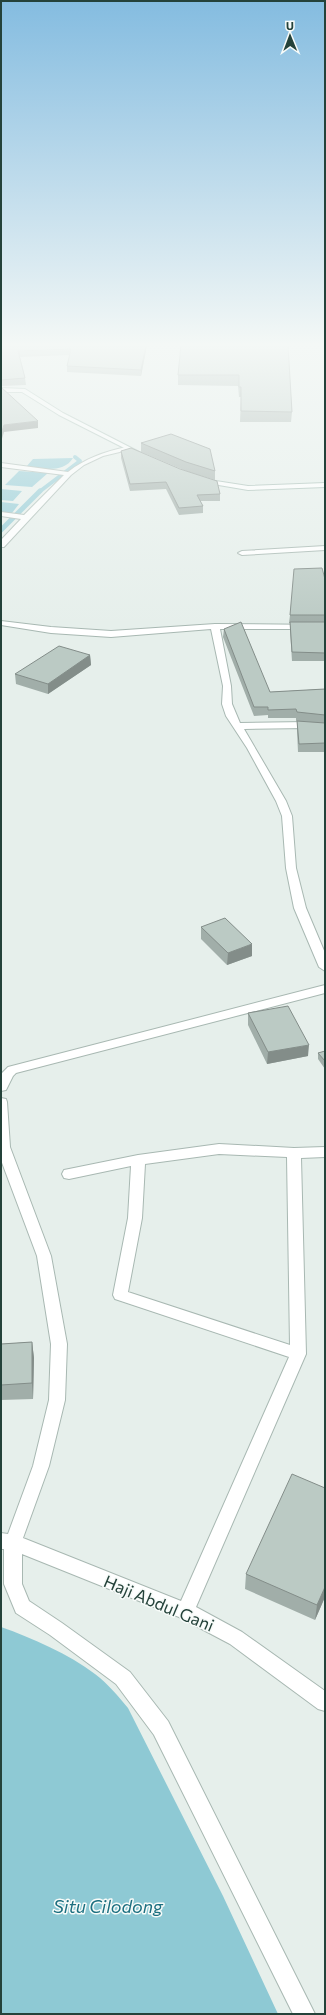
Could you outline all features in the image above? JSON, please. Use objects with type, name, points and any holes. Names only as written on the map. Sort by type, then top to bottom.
[{"type":"street","points":[[109,439],[126,449],[147,457]]},
{"type":"street","points":[[1,545],[19,516],[67,474],[82,464],[101,455],[126,449]]},
{"type":"street","points":[[1,465],[67,474]]},
{"type":"street","points":[[195,478],[216,485],[235,487],[325,485]]},
{"type":"street","points":[[1,514],[19,516]]},
{"type":"street","points":[[242,553],[325,548]]},
{"type":"street","points":[[1,623],[51,630],[111,634],[215,626],[325,627]]},
{"type":"street","points":[[215,626],[227,686],[227,704],[237,726],[252,748],[287,816],[291,868],[300,908],[322,955],[325,967]]},
{"type":"street","points":[[237,726],[307,725],[325,727]]},
{"type":"street","points":[[1,1087],[8,1073],[12,1070],[325,989]]},
{"type":"street","points":[[1,1102],[2,1146],[44,1256],[59,1344],[57,1400],[40,1466],[7,1542],[13,1584],[22,1607],[56,1629],[123,1678],[161,1728],[304,2014]]},
{"type":"street","points":[[69,1174],[138,1160],[219,1149],[294,1153],[325,1152]]},
{"type":"street","points":[[185,1611],[298,1354],[294,1153]]},
{"type":"street","points":[[138,1160],[135,1218],[120,1295],[298,1354]]},
{"type":"street","name":"Haji Abdul Gani","points":[[7,1542],[185,1611],[236,1638],[325,1702]]},
{"type":"water","points":[[73,458],[69,463],[58,468],[45,469],[26,467],[33,459]]},
{"type":"water","points":[[19,471],[48,473],[32,487],[5,485]]},
{"type":"water","points":[[1,489],[22,491],[13,501],[1,500]]},
{"type":"water","points":[[1,502],[19,504],[12,513],[1,513]]},
{"type":"water","name":"Situ Cilodong","points":[[1,1627],[50,1647],[85,1667],[104,1682],[128,1708],[223,1896],[278,2014],[1,2014]]},
{"type":"building","points":[[154,439],[184,439],[210,449],[215,471],[186,462],[141,443]]},
{"type":"building","points":[[131,448],[180,469],[217,481],[220,494],[197,495],[203,506],[179,508],[166,482],[130,484],[121,451]]},
{"type":"building","points":[[322,568],[325,579],[325,615],[290,615],[294,569]]},
{"type":"building","points":[[241,622],[270,692],[325,689],[325,715],[297,712],[296,709],[268,710],[268,707],[254,707],[224,629]]},
{"type":"building","points":[[290,622],[325,622],[325,653],[292,652]]},
{"type":"building","points":[[59,646],[90,655],[48,684],[15,674]]},
{"type":"building","points":[[297,721],[325,723],[325,743],[299,744]]},
{"type":"building","points":[[225,918],[252,944],[228,953],[201,927]]},
{"type":"building","points":[[288,1006],[309,1045],[268,1052],[248,1013]]},
{"type":"building","points":[[325,1051],[325,1061],[318,1053]]},
{"type":"building","points":[[32,1342],[32,1383],[1,1385],[1,1344]]},
{"type":"building","points":[[292,1474],[325,1488],[325,1587],[317,1605],[246,1574]]},
{"type":"waterway","points":[[39,492],[80,461],[75,457]]},
{"type":"waterway","points":[[1,530],[39,492]]}]
